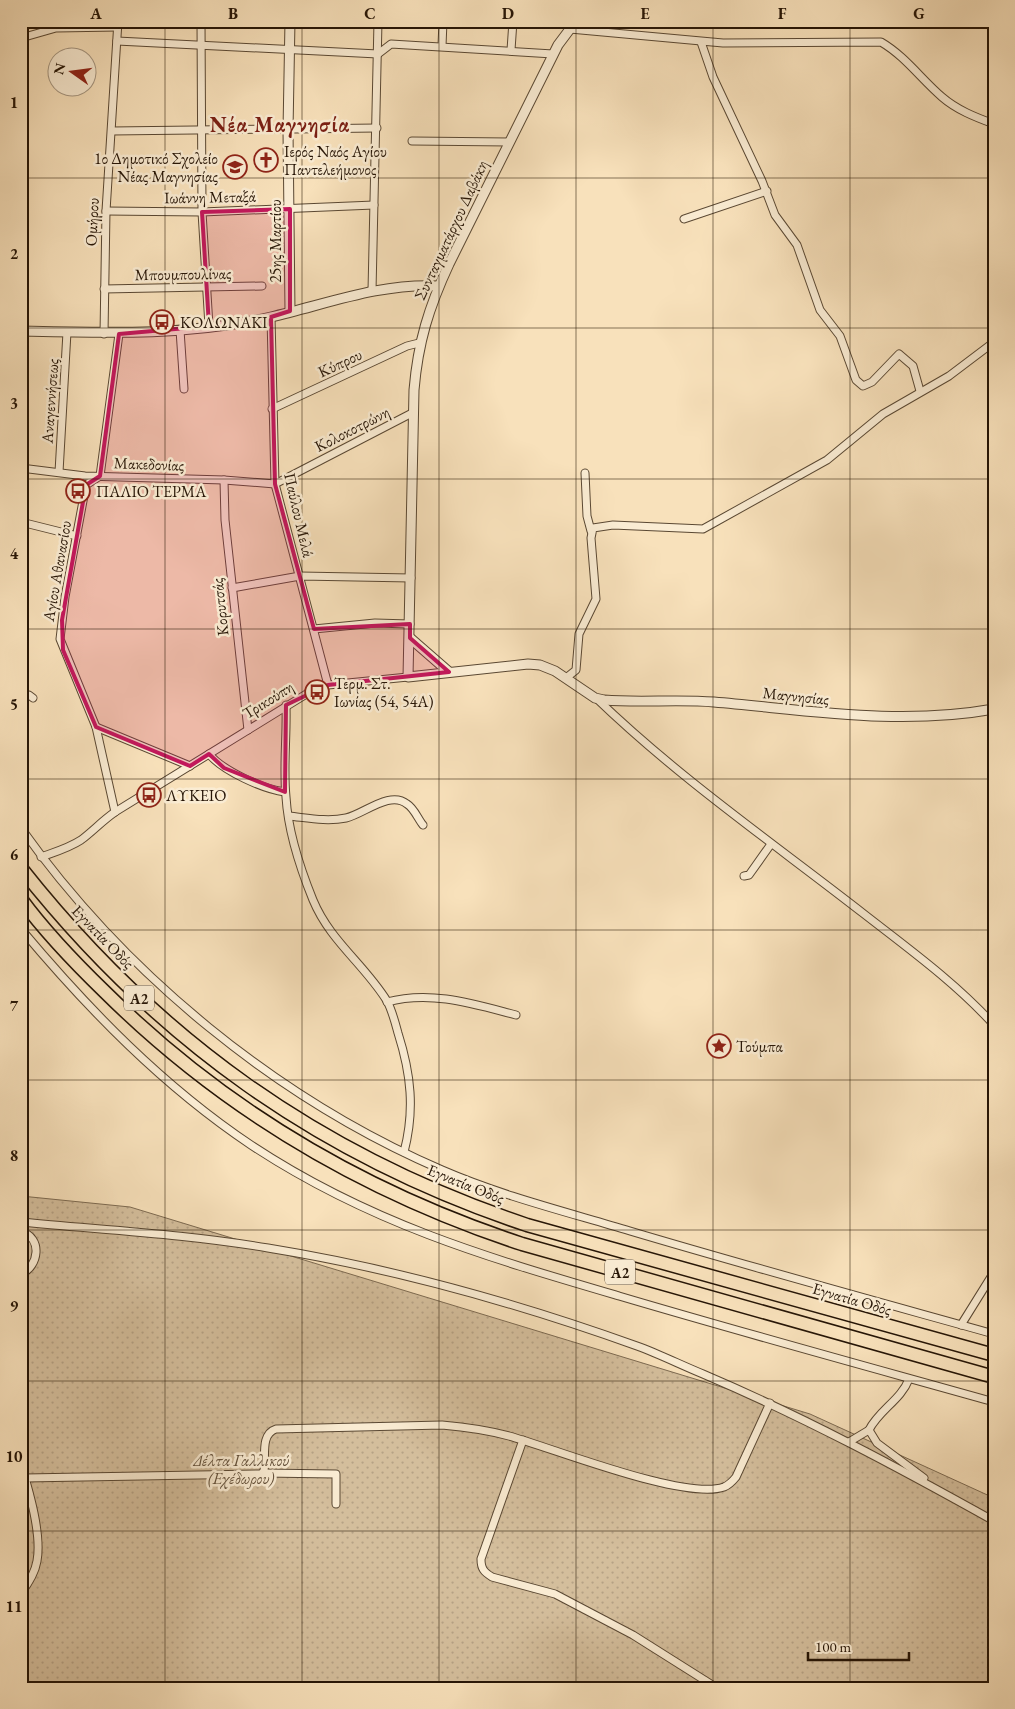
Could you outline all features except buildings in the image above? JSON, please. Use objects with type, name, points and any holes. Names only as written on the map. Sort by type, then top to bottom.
[{"type":"highway","name":"Εγνατία Οδός","points":[[21,868],[51,907],[143,1002],[238,1080],[285,1112],[358,1154],[456,1200],[527,1225],[994,1355]]},
{"type":"highway","name":"Α2","points":[[21,899],[77,964],[130,1016],[188,1066],[264,1122],[309,1151],[380,1188],[458,1221],[522,1244],[994,1377]]},
{"type":"street","points":[[201,21],[200,131],[202,212],[209,326]]},
{"type":"street","name":"25ης Μαρτίου","points":[[290,21],[288,130],[290,311]]},
{"type":"street","points":[[372,291],[378,21]]},
{"type":"street","points":[[442,46],[443,21]]},
{"type":"street","points":[[511,50],[513,21]]},
{"type":"street","points":[[21,38],[56,28],[118,24]]},
{"type":"street","name":"Ομήρου","points":[[104,334],[106,211],[118,24]]},
{"type":"street","points":[[570,25],[701,42],[881,42],[894,50],[943,98],[973,117],[994,124]]},
{"type":"street","name":"Συνταγματάρχου Δαβάκη","points":[[408,677],[414,412],[419,343],[438,286],[553,54],[570,25]]},
{"type":"street","points":[[117,41],[378,54],[391,44],[553,54]]},
{"type":"street","points":[[701,42],[713,77],[767,191],[781,226],[797,244],[820,310],[840,336],[858,383],[863,386],[872,382],[900,354],[912,366],[920,391]]},
{"type":"street","points":[[112,131],[377,128]]},
{"type":"street","points":[[412,141],[509,142]]},
{"type":"street","points":[[684,219],[725,207],[767,191]]},
{"type":"street","name":"Ιωάννη Μεταξά","points":[[106,211],[202,212],[374,206]]},
{"type":"street","name":"Μπουμπουλίνας","points":[[104,289],[262,286]]},
{"type":"street","points":[[21,331],[119,334],[180,330],[271,317],[372,291],[405,286],[438,286]]},
{"type":"street","name":"Παύλου Μελά","points":[[271,317],[275,484],[328,685]]},
{"type":"street","points":[[180,330],[184,389]]},
{"type":"street","name":"Αναγεννήσεως","points":[[59,472],[67,332]]},
{"type":"street","points":[[86,485],[100,476],[119,334]]},
{"type":"street","points":[[591,531],[596,526],[614,525],[703,529],[828,460],[867,425],[920,391],[949,376],[994,342]]},
{"type":"street","name":"Κύπρου","points":[[272,409],[407,346],[419,343]]},
{"type":"street","name":"Κολοκοτρώνη","points":[[275,484],[414,412]]},
{"type":"street","name":"Μακεδονίας","points":[[21,468],[85,476],[224,480],[275,484]]},
{"type":"street","points":[[566,678],[576,670],[579,634],[595,604],[591,531],[587,516],[585,473]]},
{"type":"street","name":"Αγίου Αθανασίου","points":[[85,476],[86,485],[60,639],[96,727],[115,812]]},
{"type":"street","name":"Κορυτσάς","points":[[224,480],[225,520],[248,730]]},
{"type":"street","points":[[21,522],[77,536]]},
{"type":"street","points":[[232,588],[300,576],[411,578]]},
{"type":"street","points":[[314,630],[375,623],[410,624]]},
{"type":"street","points":[[410,638],[449,672]]},
{"type":"street","name":"Τρικούπη","points":[[41,857],[67,848],[115,812],[286,706],[328,685],[528,664],[548,668],[595,698]]},
{"type":"street","points":[[21,696],[29,695],[33,698]]},
{"type":"street","points":[[595,698],[684,778],[931,966],[994,1025]]},
{"type":"street","name":"Μαγνησίας","points":[[595,698],[614,701],[713,702],[874,717],[908,717],[994,709]]},
{"type":"street","points":[[286,706],[286,792],[289,816],[307,884],[332,936],[387,1002],[407,1059],[412,1096],[412,1116],[404,1152]]},
{"type":"street","points":[[96,727],[190,766]]},
{"type":"street","points":[[209,754],[224,768],[262,785],[286,792]]},
{"type":"street","points":[[289,816],[335,820],[357,815],[382,802],[397,801],[409,805],[423,825]]},
{"type":"street","points":[[21,828],[41,857],[94,920],[168,994],[231,1044],[357,1128],[460,1177],[545,1205],[728,1260],[994,1334]]},
{"type":"street","points":[[744,876],[749,875],[771,844]]},
{"type":"street","points":[[21,929],[66,983],[116,1034],[195,1104],[252,1145],[346,1200],[410,1229],[477,1254],[994,1402]]},
{"type":"street","points":[[387,1002],[424,996],[475,1004],[516,1015]]},
{"type":"street","points":[[21,1222],[212,1240],[276,1249],[372,1268],[520,1309],[630,1344],[770,1403],[849,1442],[994,1521]]},
{"type":"street","points":[[21,1232],[31,1237],[36,1245],[37,1254],[31,1268],[21,1274]]},
{"type":"street","points":[[961,1325],[968,1310],[994,1272]]},
{"type":"street","points":[[849,1442],[870,1430],[879,1416],[901,1395],[909,1379]]},
{"type":"street","points":[[263,1473],[267,1436],[270,1431],[442,1426],[465,1427],[523,1440],[641,1476],[681,1486],[714,1489],[730,1484],[736,1477],[770,1403]]},
{"type":"street","points":[[870,1430],[877,1443],[947,1495]]},
{"type":"street","points":[[523,1440],[480,1559],[481,1567],[485,1573],[500,1580],[554,1594],[633,1635],[717,1688]]},
{"type":"street","points":[[21,1464],[35,1524],[38,1555],[34,1572],[21,1593]]},
{"type":"street","points":[[25,1478],[263,1473],[336,1474],[336,1504]]},
{"type":"highlighted area","points":[[290,209],[290,311],[271,317],[275,484],[314,629],[410,624],[410,638],[449,672],[328,685],[286,705],[285,792],[224,768],[209,754],[190,766],[96,727],[63,650],[62,620],[86,485],[100,476],[119,334],[209,326],[202,212]]},
{"type":"green space","name":"Δέλτα Γαλλικού (Εχέδωρου)","points":[[21,1196],[130,1207],[810,1414],[994,1498],[994,1688],[21,1688]]},
{"type":"place","name":"Ιερός Ναός Αγίου Παντελεήμονος","points":[[266,160]]},
{"type":"place","name":"1ο Δημοτικό Σχολείο Νέας Μαγνησίας","points":[[235,167]]},
{"type":"place","name":"ΚΟΛΩΝΑΚΙ","points":[[162,322]]},
{"type":"place","name":"ΠΑΛΙΟ ΤΕΡΜΑ","points":[[78,491]]},
{"type":"place","name":"Τερμ. Στ. Ιωνίας (54, 54Α)","points":[[317,692]]},
{"type":"place","name":"ΛΥΚΕΙΟ","points":[[149,795]]},
{"type":"place","name":"Τούμπα","points":[[719,1046]]},
{"type":"district","name":"Νέα Μαγνησία","points":[[280,124]]}]
